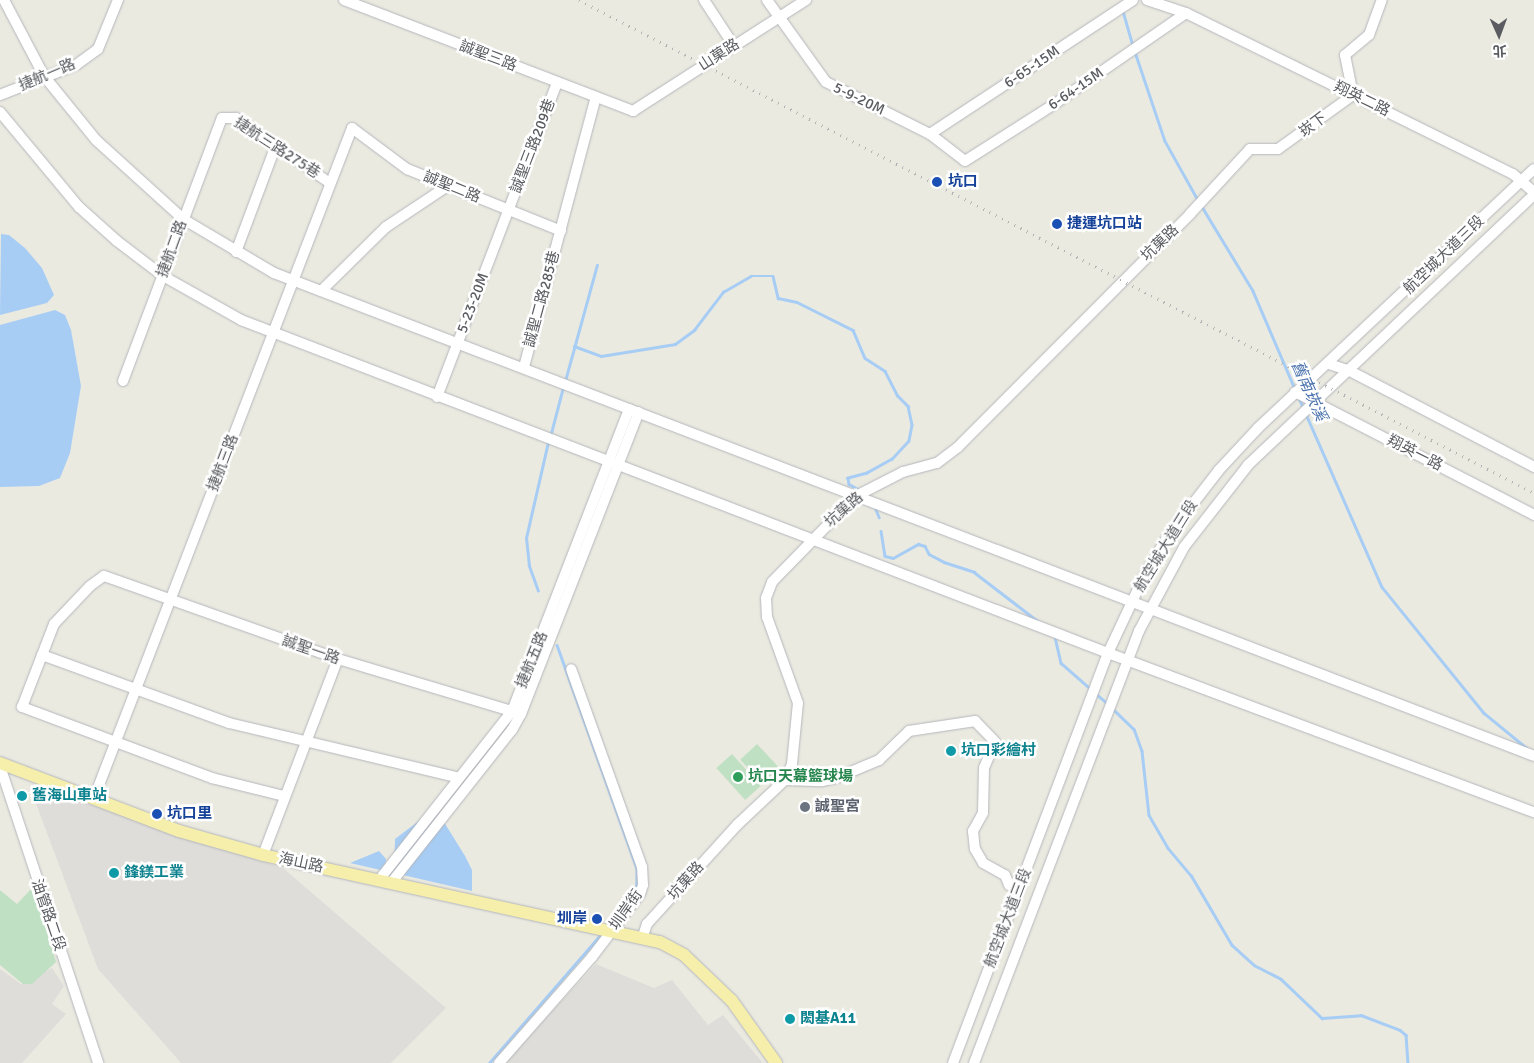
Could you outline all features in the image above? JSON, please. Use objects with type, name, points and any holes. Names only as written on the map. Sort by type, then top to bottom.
[{"type":"main road","name":"海山路","points":[[0,764],[179,831],[263,855],[611,931],[643,936],[684,955],[700,969],[732,1001],[776,1063]]},
{"type":"street","points":[[4,0],[44,76],[96,140],[183,219],[236,252],[293,280],[1132,600],[1534,756]]},
{"type":"street","name":"捷航一路","points":[[0,95],[44,76],[76,65],[98,49],[118,0]]},
{"type":"street","name":"誠聖三路","points":[[344,0],[633,110]]},
{"type":"street","points":[[704,0],[734,46]]},
{"type":"street","name":"5-9-20M","points":[[766,0],[780,16],[826,82],[930,134],[965,161]]},
{"type":"street","name":"山菓路","points":[[633,110],[806,0]]},
{"type":"street","name":"6-65-15M","points":[[930,134],[1133,0]]},
{"type":"street","name":"翔英二路","points":[[1147,0],[1186,13]]},
{"type":"street","name":"翔英二路","points":[[1166,0],[1186,13],[1522,180],[1534,194]]},
{"type":"street","points":[[1354,95],[1345,55],[1369,35],[1382,0]]},
{"type":"street","name":"6-64-15M","points":[[965,161],[1056,104],[1186,13]]},
{"type":"street","name":"誠聖三路209巷","points":[[509,210],[557,82]]},
{"type":"street","name":"崁下","points":[[1250,149],[1278,150],[1354,95]]},
{"type":"street","name":"誠聖二路285巷","points":[[524,367],[596,97]]},
{"type":"street","points":[[0,112],[80,207],[163,276],[198,299],[273,334],[812,538],[1108,653],[1534,812]]},
{"type":"street","name":"捷航二路","points":[[123,381],[222,118]]},
{"type":"street","name":"捷航三路275巷","points":[[222,118],[236,118],[330,183]]},
{"type":"street","name":"誠聖二路","points":[[352,128],[407,168],[561,231]]},
{"type":"street","name":"捷航三路","points":[[94,798],[352,128]]},
{"type":"street","points":[[236,252],[276,146]]},
{"type":"street","name":"坑菓路","points":[[643,936],[647,924],[724,839],[774,787],[785,780],[792,764],[798,702],[770,627],[766,598],[772,582],[812,538],[856,496],[903,472],[937,463],[958,447],[1190,214],[1250,149]]},
{"type":"street","name":"航空城大道三段","points":[[953,1063],[1108,653],[1132,600],[1168,536],[1198,496],[1295,392],[1329,364],[1534,169]]},
{"type":"street","points":[[322,291],[386,227],[448,185]]},
{"type":"street","name":"航空城大道三段","points":[[974,1063],[1128,659],[1149,608],[1184,547],[1248,465],[1534,194]]},
{"type":"street","name":"5-23-20M","points":[[437,397],[509,210]]},
{"type":"street","points":[[1329,364],[1348,370],[1534,467]]},
{"type":"street","name":"翔英一路","points":[[1295,392],[1534,515]]},
{"type":"street","name":"捷航五路","points":[[385,881],[512,730],[517,712],[634,410]]},
{"type":"street","name":"誠聖一路","points":[[42,655],[54,624],[90,586],[104,576],[338,659],[517,712]]},
{"type":"street","points":[[284,796],[212,778],[22,707],[42,655],[229,722],[460,778]]},
{"type":"street","points":[[263,855],[338,659]]},
{"type":"street","name":"圳岸街","points":[[499,1063],[592,957],[640,894],[642,868],[571,669]]},
{"type":"street","name":"捷航五路","points":[[385,881],[460,778],[517,712]]},
{"type":"street","points":[[785,780],[822,781],[836,778],[879,760],[909,731],[975,721],[995,742],[984,768],[983,813],[973,831],[975,850],[983,863],[1005,875],[1009,884]]},
{"type":"street","name":"油管路二段","points":[[0,764],[98,1063]]},
{"type":"shaded area","points":[[29,785],[283,868],[446,1008],[391,1063],[181,1063],[98,969]]},
{"type":"shaded area","points":[[596,964],[654,988],[672,980],[708,1025],[723,1015],[763,1063],[504,1063]]},
{"type":"shaded area","points":[[52,968],[64,986],[52,1004],[66,1014],[22,1063],[0,1063],[0,969],[21,984]]},
{"type":"green space","points":[[757,744],[780,769],[763,785],[740,760]]},
{"type":"green space","name":"坑口天幕籃球場","points":[[732,754],[761,786],[745,800],[716,768]]},
{"type":"green space","points":[[33,887],[56,962],[32,984],[23,984],[0,965],[0,890],[17,904]]},
{"type":"water","points":[[1,234],[9,235],[25,248],[42,268],[54,295],[47,303],[0,315]]},
{"type":"water","points":[[55,310],[65,315],[71,330],[81,386],[70,453],[60,478],[39,486],[0,487],[0,325]]},
{"type":"water","points":[[433,810],[439,814],[472,870],[472,891],[394,873],[395,839]]},
{"type":"water","points":[[379,851],[386,859],[385,871],[350,863]]},
{"type":"waterway","name":"舊南崁溪","points":[[1123,11],[1133,47]]},
{"type":"waterway","name":"舊南崁溪","points":[[1135,52],[1165,141],[1198,200]]},
{"type":"waterway","name":"舊南崁溪","points":[[1201,205],[1253,291],[1295,389]]},
{"type":"waterway","points":[[565,381],[597,265]]},
{"type":"waterway","points":[[574,346],[601,356],[675,344],[694,330],[723,292],[751,276],[773,276],[778,298],[797,302],[853,330],[865,358],[885,371],[897,395],[908,406],[912,425],[909,441],[892,459],[867,473],[848,478],[849,484],[860,490]]},
{"type":"waterway","points":[[550,437],[563,387]]},
{"type":"waterway","name":"舊南崁溪","points":[[1299,398],[1304,409]]},
{"type":"waterway","name":"舊南崁溪","points":[[1306,414],[1382,587],[1484,713],[1528,749]]},
{"type":"waterway","points":[[538,591],[529,566],[526,538],[548,442]]},
{"type":"waterway","points":[[875,507],[879,517]]},
{"type":"waterway","points":[[881,531],[885,556],[893,558],[918,544],[925,546],[929,554],[944,562],[974,572],[1039,622]]},
{"type":"waterway","points":[[1055,637],[1061,663],[1091,689]]},
{"type":"waterway","points":[[557,645],[637,869],[637,885],[633,896]]},
{"type":"waterway","points":[[1095,693],[1108,704]]},
{"type":"waterway","points":[[1112,708],[1134,729],[1142,751],[1149,815],[1168,848],[1191,875],[1232,945],[1254,965],[1281,979],[1322,1018],[1361,1015],[1400,1030],[1406,1035],[1408,1063]]},
{"type":"waterway","points":[[489,1063],[601,934]]},
{"type":"railway","points":[[579,0],[1534,493]]},
{"type":"place","name":"坑口","points":[[937,182]]},
{"type":"place","name":"捷運坑口站","points":[[1057,224]]},
{"type":"place","name":"坑口彩繪村","points":[[951,751]]},
{"type":"place","name":"坑口天幕籃球場","points":[[738,777]]},
{"type":"place","name":"舊海山車站","points":[[22,796]]},
{"type":"place","name":"誠聖宮","points":[[805,807]]},
{"type":"place","name":"坑口里","points":[[157,814]]},
{"type":"place","name":"鋒鎂工業","points":[[114,873]]},
{"type":"place","name":"圳岸","points":[[597,919]]},
{"type":"place","name":"閎基A11","points":[[790,1019]]}]
